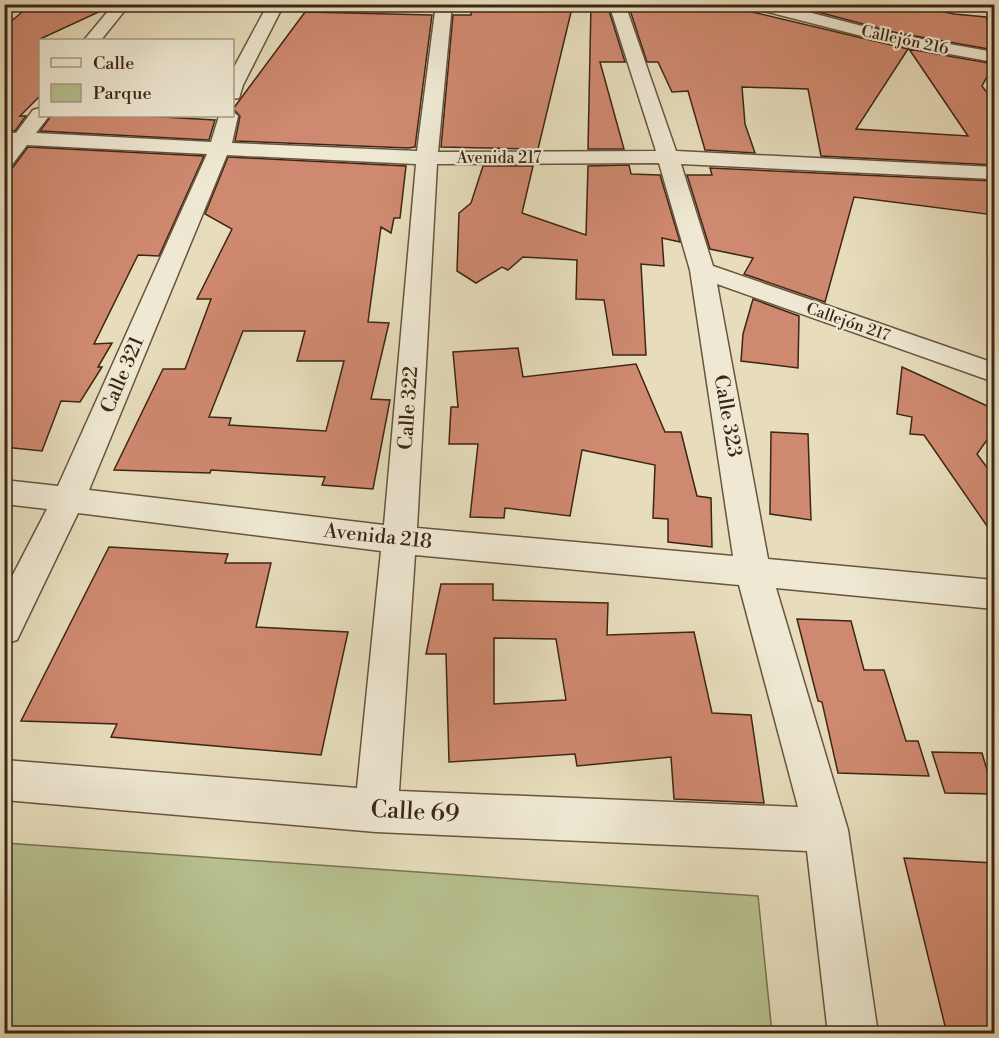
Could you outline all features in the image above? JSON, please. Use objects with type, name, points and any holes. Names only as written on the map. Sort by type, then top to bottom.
[{"type":"street","points":[[93,39],[123,4]]},
{"type":"street","points":[[234,86],[276,4]]},
{"type":"street","name":"Calle 322","points":[[376,811],[427,159],[444,4]]},
{"type":"street","name":"Calle 323","points":[[617,4],[668,157],[702,270],[753,571],[826,830],[853,1034]]},
{"type":"street","name":"Callejón 216","points":[[746,4],[768,7],[893,39],[994,57]]},
{"type":"street","points":[[4,162],[13,139],[39,115]]},
{"type":"street","name":"Calle 321","points":[[4,629],[69,499],[220,148],[228,117]]},
{"type":"street","name":"Avenida 217","points":[[13,139],[427,159],[668,157],[994,172]]},
{"type":"street","name":"Callejón 217","points":[[702,270],[994,373]]},
{"type":"street","name":"Avenida 218","points":[[4,492],[399,540],[994,594]]},
{"type":"street","name":"Calle 69","points":[[4,780],[376,811],[826,830]]},
{"type":"green space","points":[[5,843],[758,896],[772,1033],[5,1033]]},
{"type":"building","points":[[32,4],[103,10],[39,39],[39,97],[20,116],[26,116],[15,131],[4,130],[4,27]]},
{"type":"building","points":[[473,4],[573,4],[538,149],[441,147],[453,15],[471,15]]},
{"type":"building","points":[[591,4],[607,4],[625,62],[600,62],[624,149],[588,149]]},
{"type":"building","points":[[628,4],[737,4],[740,9],[908,49],[856,129],[968,136],[909,49],[994,64],[982,86],[994,102],[994,165],[821,156],[808,89],[742,87],[745,124],[755,153],[705,150],[688,91],[672,92],[658,62],[647,62]]},
{"type":"building","points":[[788,4],[908,4],[954,14],[986,17],[994,39],[994,50],[893,32]]},
{"type":"building","points":[[305,12],[432,15],[415,147],[235,141],[240,116],[234,108]]},
{"type":"building","points":[[50,117],[162,117],[215,120],[209,140],[40,131]]},
{"type":"building","points":[[28,147],[204,156],[159,256],[138,255],[94,344],[112,343],[98,367],[102,367],[80,402],[61,401],[42,451],[4,447],[4,170],[13,167]]},
{"type":"building","points":[[228,157],[406,166],[400,218],[394,218],[391,233],[381,227],[368,322],[389,323],[371,399],[390,400],[373,489],[322,485],[325,477],[211,470],[210,473],[114,470],[163,369],[185,369],[211,299],[197,299],[232,229],[205,214]],"holes":[[[243,331],[305,331],[297,361],[344,361],[326,431],[229,425],[231,418],[209,417]]]},
{"type":"building","points":[[629,165],[631,174],[660,175],[680,242],[662,238],[664,266],[641,264],[646,355],[613,355],[604,300],[576,299],[577,260],[523,257],[508,270],[502,267],[476,283],[457,271],[459,213],[471,203],[483,166],[533,166],[522,213],[586,235],[588,166]]},
{"type":"building","points":[[710,168],[994,181],[994,215],[854,197],[825,302],[744,274],[753,258],[710,249],[687,175],[712,175]]},
{"type":"building","points":[[753,299],[799,316],[798,368],[741,361],[743,334]]},
{"type":"building","points":[[518,348],[523,377],[636,364],[665,432],[681,432],[697,496],[711,498],[712,547],[668,542],[668,519],[653,518],[655,465],[582,450],[570,516],[505,508],[504,518],[470,517],[478,444],[449,444],[451,407],[458,407],[453,352]]},
{"type":"building","points":[[902,367],[994,409],[994,430],[977,454],[994,477],[994,536],[924,435],[910,434],[912,417],[897,414]]},
{"type":"building","points":[[771,432],[808,434],[811,520],[770,514]]},
{"type":"building","points":[[109,547],[228,554],[225,563],[271,563],[256,627],[348,632],[321,755],[111,737],[117,724],[21,721]]},
{"type":"building","points":[[441,584],[493,584],[493,600],[608,603],[607,635],[694,632],[712,713],[751,715],[764,803],[674,799],[671,757],[577,766],[575,754],[449,762],[446,654],[426,654]],"holes":[[[494,638],[556,639],[566,700],[494,704]]]},
{"type":"building","points":[[797,619],[851,621],[864,670],[884,670],[906,741],[918,741],[929,776],[838,773],[822,702],[818,701]]},
{"type":"building","points":[[932,752],[982,753],[994,794],[945,793]]},
{"type":"building","points":[[904,858],[994,863],[994,1034],[947,1034]]}]
